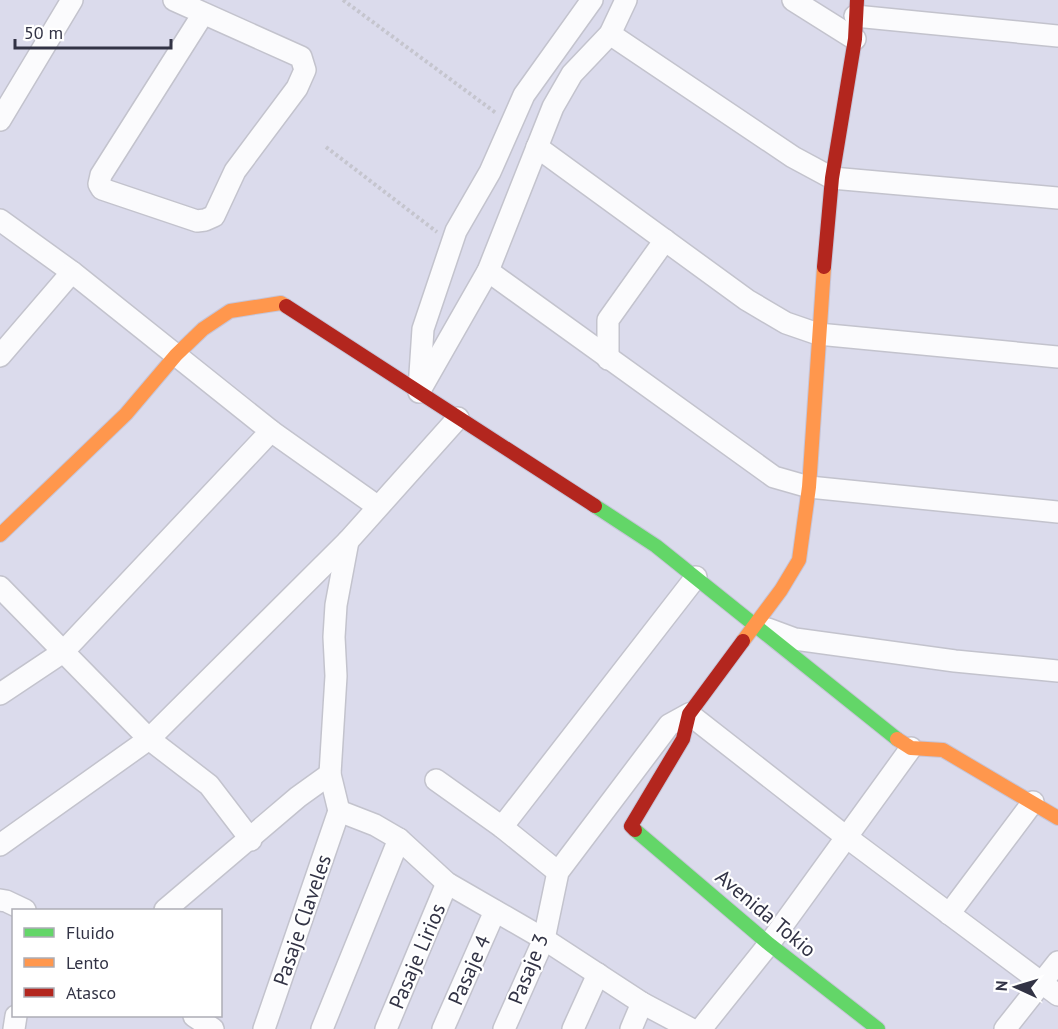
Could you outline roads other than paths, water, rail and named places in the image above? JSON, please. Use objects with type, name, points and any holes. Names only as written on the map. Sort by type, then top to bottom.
[{"type":"street","points":[[0,120],[72,0]]},
{"type":"street","points":[[174,0],[301,57],[305,70],[297,88],[235,171],[214,216],[196,220],[102,189],[99,184],[101,175],[203,14]]},
{"type":"street","points":[[419,392],[423,329],[456,231],[490,172],[524,95],[592,0]]},
{"type":"street","points":[[419,392],[488,271],[554,107],[572,74],[610,34],[626,0]]},
{"type":"street","points":[[793,0],[855,39]]},
{"type":"street","points":[[436,780],[502,827],[558,872],[669,725],[689,714],[782,590],[799,560],[809,487],[818,334],[832,178],[855,39],[856,8],[1058,36]]},
{"type":"street","points":[[610,34],[794,157],[832,178],[1058,198]]},
{"type":"street","points":[[537,147],[747,300],[786,323],[818,334],[1058,357]]},
{"type":"street","points":[[0,220],[72,272],[271,431],[377,506]]},
{"type":"street","points":[[608,358],[608,320],[665,240]]},
{"type":"street","points":[[488,271],[774,477],[809,487],[1058,512]]},
{"type":"street","points":[[0,356],[72,272]]},
{"type":"street","points":[[0,535],[126,414],[176,355],[203,328],[230,311],[281,303],[656,546],[880,728],[911,748],[943,750],[1058,818]]},
{"type":"street","points":[[2,837],[149,739],[348,541],[458,418]]},
{"type":"street","points":[[0,694],[63,652],[271,431]]},
{"type":"street","points":[[348,541],[336,605],[336,676],[330,774],[339,811],[375,825],[399,839],[447,883],[544,939],[642,1003],[691,1029]]},
{"type":"street","points":[[502,827],[696,577]]},
{"type":"street","points":[[0,587],[149,739],[209,785],[251,840]]},
{"type":"street","points":[[756,625],[795,639],[955,661],[1058,671]]},
{"type":"street","points":[[689,714],[845,836],[1050,990]]},
{"type":"street","name":"Avenida Tokio","points":[[689,714],[682,739],[631,826],[769,944],[878,1029]]},
{"type":"street","points":[[701,1029],[769,944],[845,836],[911,748]]},
{"type":"street","points":[[166,909],[251,840],[298,797],[330,774]]},
{"type":"street","points":[[949,914],[1033,802]]},
{"type":"street","name":"Pasaje Claveles","points":[[264,1029],[339,811]]},
{"type":"street","points":[[322,1029],[399,839]]},
{"type":"street","name":"Pasaje 3","points":[[504,1029],[544,939],[558,872]]},
{"type":"street","name":"Pasaje Lirios","points":[[386,1029],[447,883]]},
{"type":"street","points":[[0,900],[22,909]]},
{"type":"street","name":"Pasaje 4","points":[[443,1029],[495,911]]},
{"type":"street","points":[[1005,1029],[1050,990],[1058,962]]},
{"type":"street","points":[[573,1029],[598,974]]},
{"type":"street","points":[[631,1029],[642,1003]]},
{"type":"street","points":[[195,1017],[213,1029]]}]
